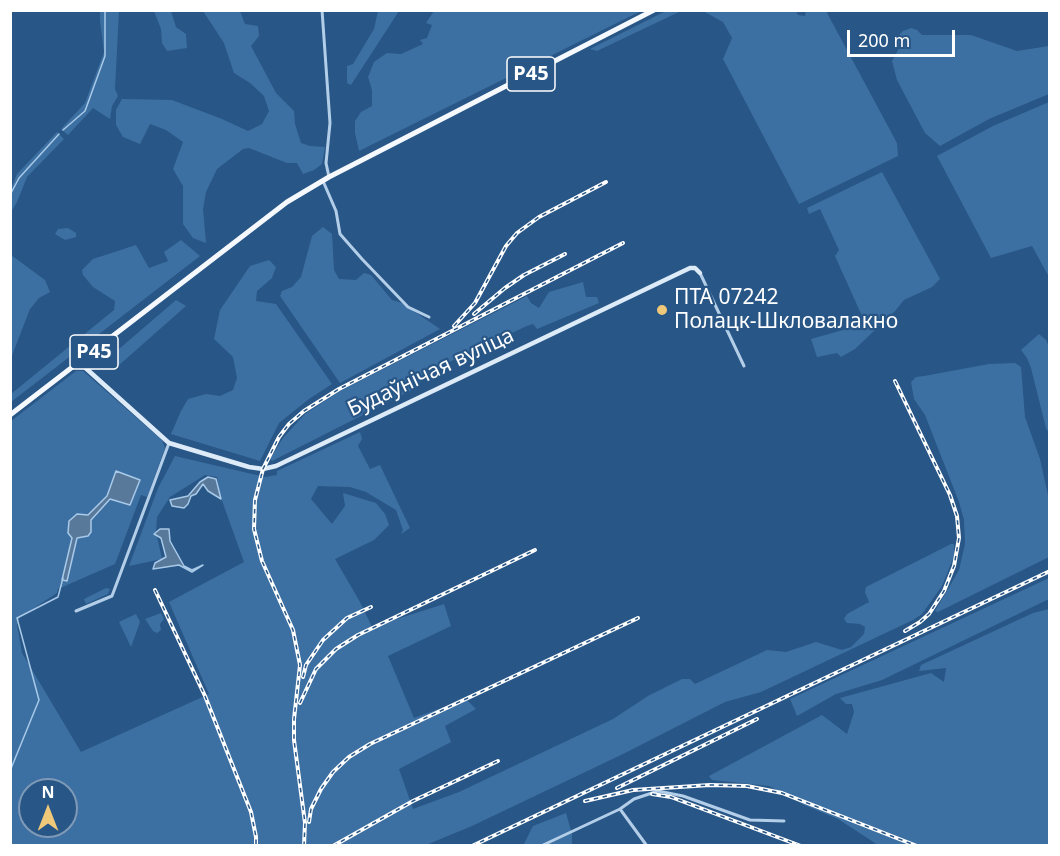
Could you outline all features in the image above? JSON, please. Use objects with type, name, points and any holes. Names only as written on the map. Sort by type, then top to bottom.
[{"type":"main road","name":"Р45","points":[[10,416],[273,211],[326,179],[654,10]]},
{"type":"street","points":[[322,10],[330,123],[326,179],[340,234],[408,306],[429,317]]},
{"type":"street","name":"Будаўнічая вуліца","points":[[80,363],[169,443],[249,467],[263,469],[276,466],[690,268],[695,268],[700,273]]},
{"type":"street","points":[[700,273],[744,366]]},
{"type":"street","points":[[76,612],[112,596],[169,443]]},
{"type":"street","points":[[541,846],[620,809],[634,800],[658,791],[683,796],[750,820],[784,821]]},
{"type":"street","points":[[620,809],[646,846]]},
{"type":"shaded area","points":[[100,11],[119,11],[115,89],[118,96],[112,106],[110,119],[93,108],[68,135],[61,129],[85,103],[104,52]]},
{"type":"shaded area","points":[[154,11],[171,11],[176,27],[186,34],[187,48],[167,51],[162,43],[161,29]]},
{"type":"shaded area","points":[[203,11],[240,11],[245,24],[258,26],[259,36],[251,46],[276,93],[294,111],[295,124],[301,143],[325,147],[322,164],[303,174],[297,163],[287,163],[249,148],[243,149],[217,169],[206,192],[203,209],[206,243],[193,238],[183,224],[183,186],[173,169],[183,142],[166,130],[150,124],[140,144],[123,137],[116,125],[116,110],[122,99],[172,100],[248,131],[262,124],[269,111],[264,96],[234,73],[224,43]]},
{"type":"shaded area","points":[[378,11],[399,11],[351,85],[347,83],[347,66],[353,64],[374,29]]},
{"type":"shaded area","points":[[434,11],[641,11],[359,151],[355,121],[361,112],[372,106],[372,90],[368,77],[374,62],[387,53],[401,54],[423,44],[420,40],[427,38],[432,25],[426,23]]},
{"type":"shaded area","points":[[666,11],[681,11],[597,51],[590,49]]},
{"type":"shaded area","points":[[703,11],[796,11],[798,15],[805,16],[806,11],[826,11],[897,143],[898,156],[799,204],[723,59],[732,38],[723,22]]},
{"type":"shaded area","points":[[911,28],[922,35],[971,35],[1017,51],[1049,46],[1049,94],[989,119],[940,146],[925,133],[897,80],[892,61],[899,48],[896,38],[903,31]]},
{"type":"shaded area","points":[[1049,102],[1049,277],[1032,246],[991,258],[937,156],[993,126]]},
{"type":"shaded area","points":[[57,132],[64,139],[27,177],[11,212],[11,188],[17,174]]},
{"type":"shaded area","points":[[882,172],[940,279],[932,287],[904,300],[855,349],[841,357],[837,353],[817,357],[811,339],[861,325],[862,316],[835,256],[839,250],[820,209],[809,214],[807,208]]},
{"type":"shaded area","points":[[323,227],[332,234],[334,270],[339,279],[356,280],[364,273],[371,275],[392,300],[402,303],[440,329],[340,383],[280,296],[282,291],[292,287],[301,277],[312,236]]},
{"type":"shaded area","points":[[68,228],[76,233],[76,237],[65,240],[55,234],[58,229]]},
{"type":"shaded area","points":[[181,240],[200,256],[11,402],[11,394],[114,310],[115,301],[93,287],[83,275],[82,270],[93,259],[136,245],[149,268],[168,261],[164,252]]},
{"type":"shaded area","points":[[11,255],[45,280],[50,292],[39,298],[30,309],[11,358]]},
{"type":"shaded area","points":[[269,260],[276,267],[272,278],[257,291],[256,301],[276,304],[332,384],[279,423],[260,461],[171,434],[188,399],[206,394],[220,396],[233,390],[237,378],[233,357],[214,339],[220,310],[250,266]]},
{"type":"shaded area","points":[[583,282],[586,297],[597,297],[599,303],[537,329],[533,324],[527,326],[481,347],[479,352],[463,355],[423,376],[418,387],[272,461],[270,459],[283,438],[305,414],[340,391],[527,296],[531,303],[539,308],[549,292]]},
{"type":"shaded area","points":[[176,300],[186,306],[118,366],[112,355]]},
{"type":"shaded area","points":[[1039,334],[1046,340],[1049,347],[1049,433],[1031,368],[1021,350]]},
{"type":"shaded area","points":[[1015,363],[1021,367],[1025,417],[1040,459],[1049,500],[1049,557],[938,612],[935,611],[959,570],[965,544],[964,520],[925,415],[914,399],[911,382],[916,377],[989,364]]},
{"type":"shaded area","points":[[76,371],[83,371],[162,440],[165,448],[147,497],[141,495],[115,564],[58,589],[57,593],[20,617],[17,625],[22,653],[81,752],[209,694],[169,602],[244,562],[220,495],[217,477],[205,475],[170,497],[157,517],[156,532],[162,559],[129,566],[158,488],[175,456],[265,477],[277,475],[277,471],[360,432],[362,439],[358,446],[370,469],[380,465],[410,528],[401,534],[403,530],[396,510],[366,492],[350,487],[318,486],[311,499],[332,524],[345,506],[343,493],[376,503],[385,514],[389,525],[374,540],[335,559],[372,627],[444,604],[451,626],[388,656],[414,718],[466,699],[476,709],[445,726],[451,742],[399,769],[413,809],[459,792],[613,719],[648,696],[682,679],[690,679],[695,684],[767,650],[786,652],[816,642],[842,650],[851,647],[864,634],[865,627],[860,624],[847,623],[844,619],[847,614],[869,602],[865,592],[866,587],[954,544],[954,556],[942,586],[922,614],[913,620],[761,692],[725,702],[623,754],[472,826],[426,845],[11,846],[11,421]]},
{"type":"shaded area","points":[[116,471],[140,480],[130,505],[110,499],[91,520],[91,532],[88,536],[77,538],[67,581],[62,580],[72,538],[68,533],[69,521],[77,514],[88,515],[107,496]]},
{"type":"shaded area","points":[[208,477],[216,479],[221,499],[208,491],[203,484],[196,494],[191,496],[184,508],[172,506],[170,500],[188,496],[200,482]]},
{"type":"shaded area","points":[[160,529],[169,529],[170,541],[184,566],[192,570],[203,565],[192,572],[179,565],[153,569],[155,563],[166,557],[161,538],[154,534]]},
{"type":"shaded area","points":[[1049,578],[1049,599],[882,680],[836,694],[797,716],[790,699]]},
{"type":"shaded area","points":[[106,588],[110,589],[108,594],[86,604],[84,599]]},
{"type":"shaded area","points":[[1049,609],[1049,845],[878,845],[838,819],[804,805],[769,786],[712,780],[709,776],[822,715],[847,734],[854,712],[852,704],[846,704],[840,698],[931,673],[944,682],[946,668],[919,671],[921,665],[1033,613]]},
{"type":"shaded area","points":[[161,613],[164,619],[160,624],[161,630],[157,633],[145,619]]},
{"type":"shaded area","points":[[136,614],[140,622],[131,647],[119,622]]},
{"type":"shaded area","points":[[566,813],[572,834],[572,845],[523,846],[533,826]]},
{"type":"waterway","points":[[63,130],[85,111],[105,56],[105,10]]},
{"type":"waterway","points":[[10,195],[19,178],[59,134]]},
{"type":"waterway","points":[[10,771],[39,700],[17,618],[58,597],[63,578]]},
{"type":"railway","points":[[454,326],[475,303],[506,246],[517,233],[539,217],[606,182]]},
{"type":"railway","points":[[304,846],[305,823],[294,740],[300,665],[293,630],[262,561],[254,529],[255,500],[263,469],[279,437],[289,424],[304,411],[339,389],[623,243]]},
{"type":"railway","points":[[474,314],[524,275],[565,254]]},
{"type":"railway","points":[[895,381],[950,495],[957,516],[959,538],[954,566],[944,591],[929,614],[905,631]]},
{"type":"railway","points":[[300,703],[316,669],[336,649],[358,635],[535,550]]},
{"type":"railway","points":[[472,846],[1050,571]]},
{"type":"railway","points":[[155,590],[205,696],[251,812],[256,846]]},
{"type":"railway","points":[[303,677],[306,665],[323,640],[347,618],[371,607]]},
{"type":"railway","points":[[309,822],[311,809],[321,789],[333,772],[349,757],[370,744],[638,618]]},
{"type":"railway","points":[[617,788],[757,719]]},
{"type":"railway","points":[[333,846],[413,801],[498,761]]},
{"type":"railway","points":[[585,801],[633,790],[710,785],[747,786],[782,793],[917,846]]},
{"type":"railway","points":[[652,794],[671,797],[801,846]]},
{"type":"place","name":"ПТА 07242 Полацк-Шкловалакно","points":[[662,310]]}]
